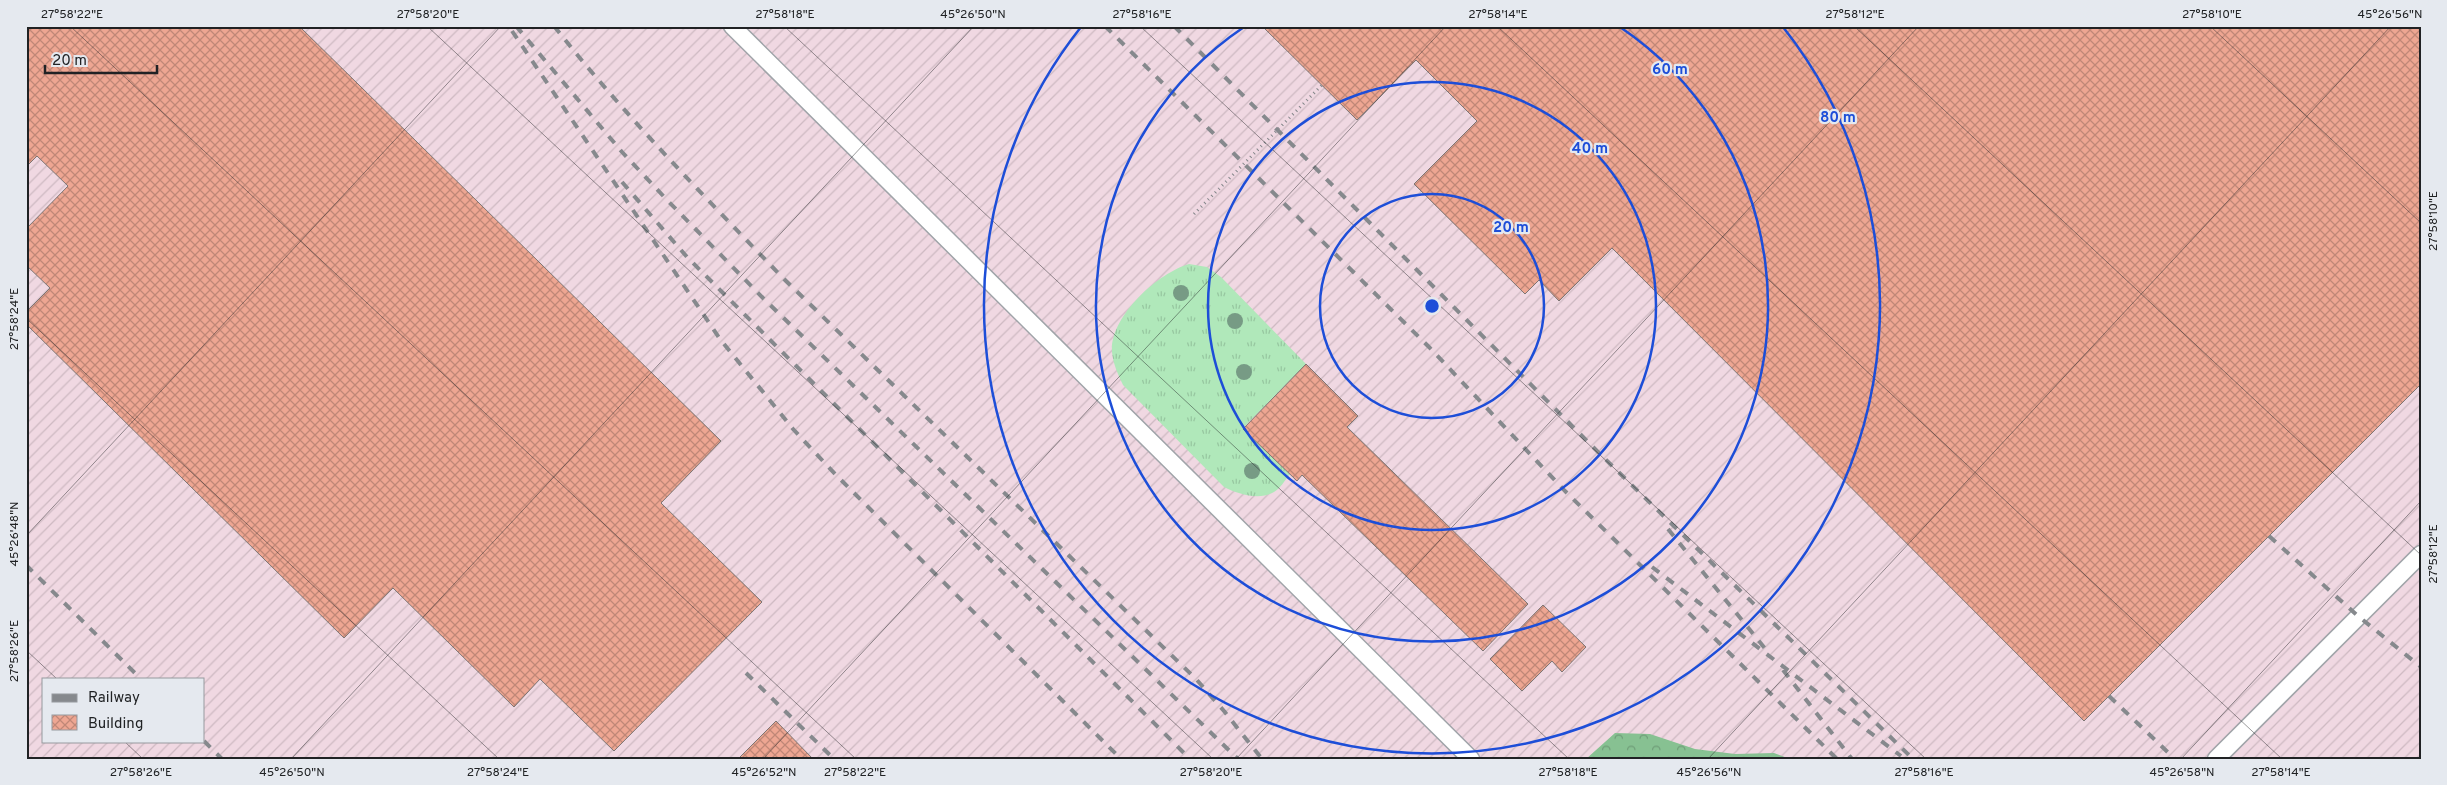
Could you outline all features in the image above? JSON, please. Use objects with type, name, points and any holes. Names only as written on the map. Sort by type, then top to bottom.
[{"type":"lane","points":[[732,26],[1471,759]]},
{"type":"lane","points":[[2216,759],[2421,554]]},
{"type":"path","points":[[1194,214],[1322,85]]},
{"type":"shaded area","points":[[26,26],[2421,26],[2421,759],[26,759]]},
{"type":"green space","points":[[1189,264],[1207,267],[1221,277],[1306,364],[1243,428],[1290,474],[1278,489],[1268,495],[1249,496],[1224,487],[1123,385],[1115,365],[1112,352],[1113,338],[1127,311],[1150,286],[1164,276]]},
{"type":"green space","points":[[1615,733],[1650,734],[1695,749],[1735,754],[1774,753],[1790,759],[1586,759]]},
{"type":"building","points":[[26,26],[299,26],[721,441],[661,503],[762,602],[614,751],[540,679],[514,707],[393,588],[344,638],[26,324],[26,312],[50,288],[26,265],[26,229],[68,186],[37,156],[26,167]]},
{"type":"building","points":[[2421,26],[2421,384],[2084,721],[1612,248],[1559,301],[1539,280],[1525,294],[1414,184],[1477,121],[1416,60],[1357,120],[1263,27]]},
{"type":"building","points":[[1306,364],[1358,416],[1347,427],[1528,604],[1483,651],[1302,475],[1297,481],[1243,429]]},
{"type":"building","points":[[1543,605],[1586,647],[1562,672],[1552,661],[1522,691],[1490,659]]},
{"type":"building","points":[[776,721],[813,759],[738,759]]},
{"type":"railway","points":[[516,26],[622,152],[763,298],[1238,759]]},
{"type":"railway","points":[[554,26],[637,124],[695,187],[784,279],[1196,679],[1262,759]]},
{"type":"railway","points":[[1105,26],[1430,348],[1565,491],[1837,759]]},
{"type":"railway","points":[[1174,26],[1601,455],[1913,759]]},
{"type":"railway","points":[[512,31],[720,339],[793,429],[836,475],[1121,759]]},
{"type":"railway","points":[[622,182],[687,257],[1190,759]]},
{"type":"railway","points":[[1668,529],[1767,651]]},
{"type":"railway","points":[[2269,536],[2358,616],[2421,667]]},
{"type":"railway","points":[[26,565],[140,678]]},
{"type":"railway","points":[[1652,567],[1901,756]]},
{"type":"railway","points":[[1783,670],[1852,759]]},
{"type":"railway","points":[[746,673],[834,759]]},
{"type":"railway","points":[[2109,696],[2175,759]]},
{"type":"railway","points":[[205,742],[222,759]]}]
